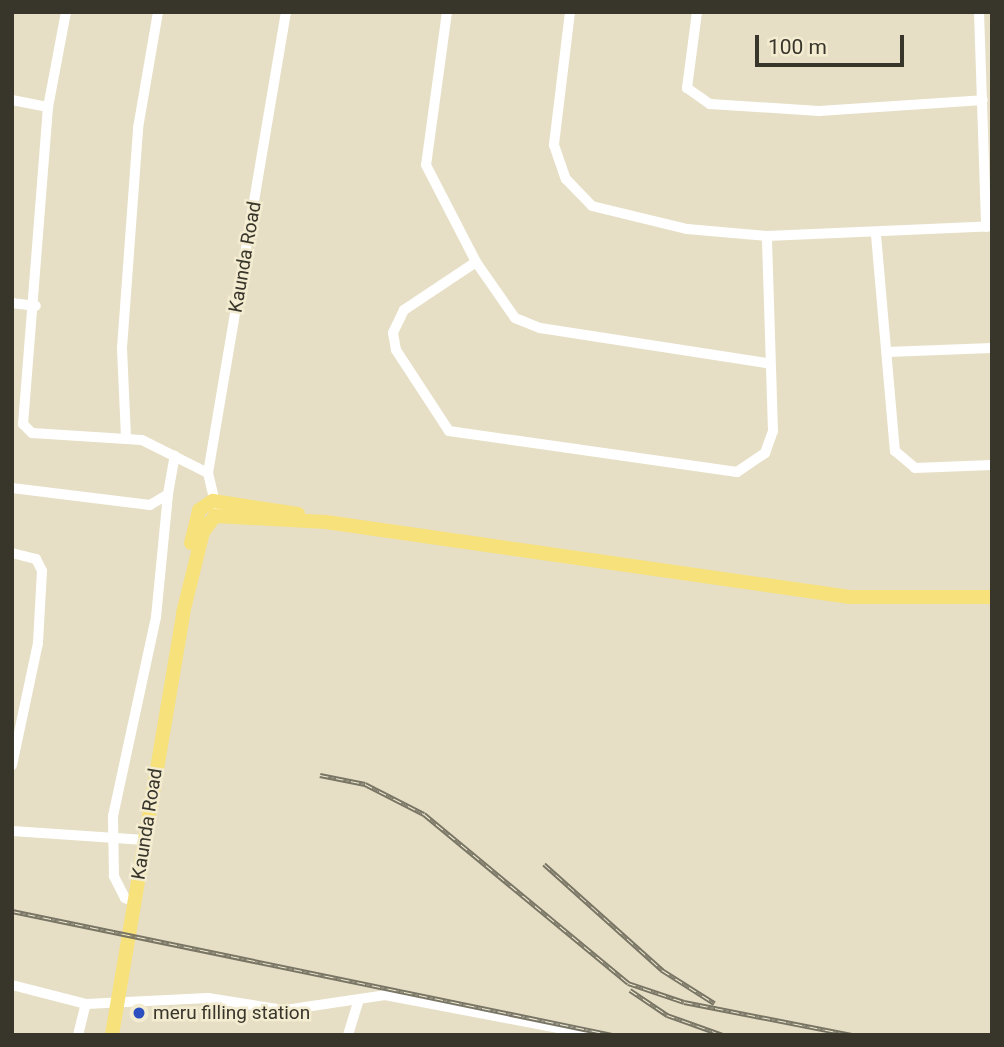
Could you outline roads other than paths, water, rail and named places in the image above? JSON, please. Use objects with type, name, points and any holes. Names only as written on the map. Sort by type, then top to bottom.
[{"type":"main road","points":[[213,501],[227,510],[850,597],[992,597]]},
{"type":"main road","name":"Kaunda Road","points":[[112,1035],[197,516],[213,501]]},
{"type":"main road","name":"Kaunda Road","points":[[183,613],[203,532],[227,510]]},
{"type":"street","points":[[66,12],[48,107],[36,306],[25,391],[27,431],[126,437],[175,456],[208,473]]},
{"type":"street","points":[[126,437],[122,348],[138,128],[158,12]]},
{"type":"street","name":"Kaunda Road","points":[[213,501],[208,473],[286,12]]},
{"type":"street","points":[[447,12],[423,154],[476,262],[525,324],[767,363]]},
{"type":"street","points":[[570,12],[554,145],[566,179],[581,196],[608,212],[767,236],[876,235],[989,227],[979,12]]},
{"type":"street","points":[[697,12],[687,88],[710,104],[819,111],[983,100]]},
{"type":"street","points":[[12,100],[48,107]]},
{"type":"street","points":[[876,235],[899,456],[927,469],[992,466]]},
{"type":"street","points":[[476,262],[404,310],[393,333],[396,350],[441,424],[457,434],[737,472],[770,442],[767,236]]},
{"type":"street","points":[[12,303],[36,306]]},
{"type":"street","points":[[887,352],[992,348]]},
{"type":"street","points":[[12,389],[25,391]]},
{"type":"street","points":[[133,908],[114,876],[113,840],[157,608],[168,494],[175,456]]},
{"type":"street","points":[[12,488],[150,505],[168,494]]},
{"type":"street","points":[[12,553],[36,559],[42,580],[38,643],[12,765]]},
{"type":"street","points":[[12,831],[113,840],[145,840]]},
{"type":"street","points":[[12,985],[86,1004],[208,998],[285,1010],[358,1003],[385,995],[595,1035]]},
{"type":"street","points":[[348,1035],[358,1003]]},
{"type":"street","points":[[78,1035],[86,1004]]},
{"type":"railway","points":[[320,775],[365,784],[424,814],[628,983],[684,1002],[852,1035]]},
{"type":"railway","points":[[544,864],[662,970],[714,1003]]},
{"type":"railway","points":[[12,911],[613,1035]]},
{"type":"railway","points":[[630,990],[667,1015],[723,1035]]},
{"type":"place","name":"meru filling station","points":[[139,1013]]}]
